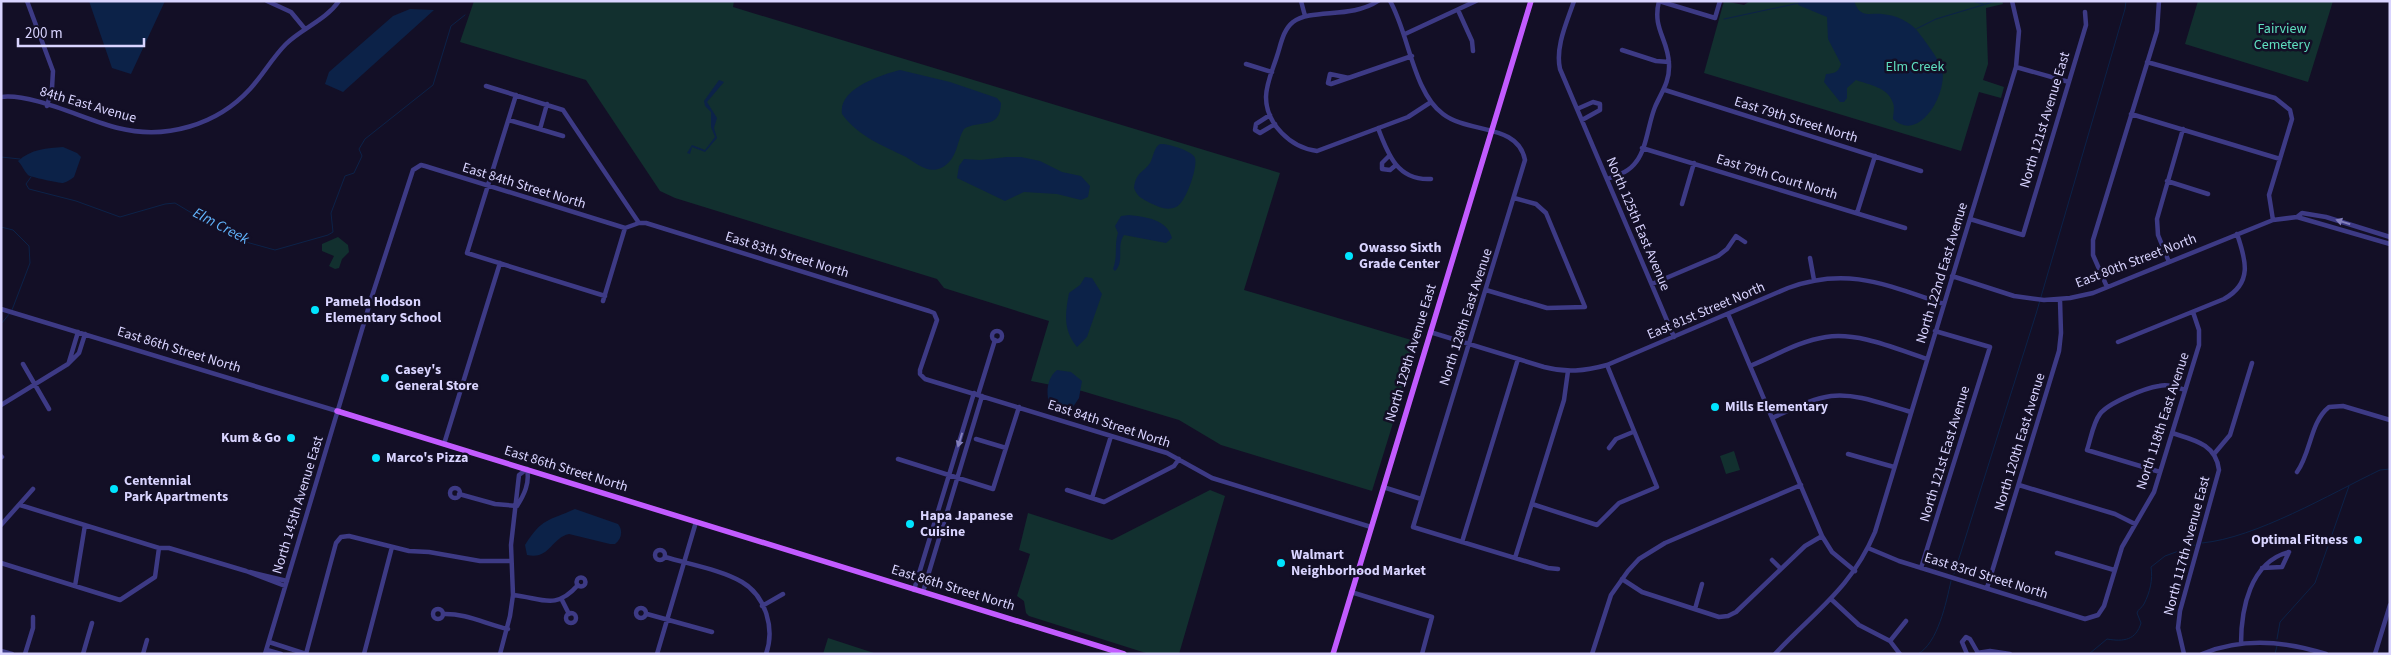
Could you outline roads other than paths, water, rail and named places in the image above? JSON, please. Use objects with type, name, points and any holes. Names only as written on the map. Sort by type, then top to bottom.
[{"type":"main road","name":"North 129th Avenue East","points":[[1333,654],[1531,1]]},
{"type":"main road","name":"East 86th Street North","points":[[337,411],[1124,654]]},
{"type":"street","points":[[27,1],[54,72],[47,106]]},
{"type":"street","points":[[267,1],[291,12],[305,29]]},
{"type":"street","name":"84th East Avenue","points":[[1,96],[22,98],[127,130],[150,132],[174,131],[205,121],[229,108],[251,88],[287,43],[339,1]]},
{"type":"street","points":[[1301,1],[1305,16]]},
{"type":"street","points":[[1378,1],[1370,6],[1348,13],[1305,16],[1296,20],[1285,32],[1272,72],[1266,95],[1270,115],[1287,139],[1294,144],[1317,151],[1408,117],[1431,102]]},
{"type":"street","points":[[1390,1],[1431,102],[1442,114],[1454,121],[1491,132]]},
{"type":"street","points":[[1405,34],[1476,1]]},
{"type":"street","name":"North 125th East Avenue","points":[[1574,1],[1559,53],[1559,64],[1674,337]]},
{"type":"street","points":[[1607,179],[1632,168],[1639,158],[1655,106],[1665,90],[1669,62],[1666,46],[1657,22],[1659,1],[1715,18],[1720,1]]},
{"type":"street","name":"North 122nd East Avenue","points":[[1775,654],[1831,599],[1855,571],[1868,548],[2016,66],[2019,31],[2012,1]]},
{"type":"street","points":[[2107,287],[2093,255],[2093,240],[2159,21],[2159,1]]},
{"type":"street","points":[[1458,10],[1472,41],[1473,51]]},
{"type":"street","name":"North 121st Avenue East","points":[[1970,219],[2023,235],[2086,25],[2085,12]]},
{"type":"street","points":[[1622,50],[1656,61],[1669,62]]},
{"type":"street","points":[[1349,78],[1412,56]]},
{"type":"street","points":[[2147,62],[2275,98],[2290,110],[2292,119],[2269,194],[2273,220]]},
{"type":"street","points":[[1246,64],[1272,72]]},
{"type":"street","points":[[2016,66],[2069,82]]},
{"type":"street","points":[[486,86],[557,107],[566,113],[639,223],[625,228],[604,299],[500,263],[467,254],[516,95]]},
{"type":"street","name":"East 79th Street North","points":[[1665,90],[1921,171]]},
{"type":"street","points":[[1577,109],[1593,102],[1600,104],[1600,110],[1582,120]]},
{"type":"street","points":[[540,129],[547,104]]},
{"type":"street","points":[[2131,114],[2280,159]]},
{"type":"street","points":[[1270,115],[1256,124],[1255,130],[1260,133],[1275,124]]},
{"type":"street","points":[[509,120],[563,136]]},
{"type":"street","points":[[1378,128],[1396,165],[1408,175],[1419,180],[1431,179]]},
{"type":"street","points":[[2170,262],[2156,225],[2158,211],[2183,130]]},
{"type":"street","name":"North 128th East Avenue","points":[[1462,542],[1413,527],[1524,164],[1524,155],[1513,139],[1491,132]]},
{"type":"street","name":"East 79th Court North","points":[[1642,148],[1905,228]]},
{"type":"street","points":[[1390,156],[1382,163],[1382,170],[1390,170],[1396,165]]},
{"type":"street","points":[[1857,214],[1875,156]]},
{"type":"street","points":[[1682,204],[1694,163]]},
{"type":"street","name":"East 84th Street North","points":[[416,167],[425,166],[625,228]]},
{"type":"street","name":"North 145th Avenue East","points":[[266,652],[372,296],[411,173],[416,167]]},
{"type":"street","points":[[2167,181],[2208,194]]},
{"type":"street","points":[[1486,290],[1547,308],[1585,307],[1546,213],[1536,204],[1514,198]]},
{"type":"street","name":"East 80th Street North","points":[[2297,217],[2302,213],[2314,214],[2390,236]]},
{"type":"street","name":"East 80th Street North","points":[[1952,276],[2014,296],[2060,300],[2081,296],[2107,287],[2273,220],[2297,217],[2390,244]]},
{"type":"street","name":"East 83th Street North","points":[[639,223],[646,223],[929,310],[934,313],[937,320]]},
{"type":"street","points":[[2118,342],[2224,299],[2240,286],[2245,271],[2245,260],[2237,234]]},
{"type":"street","points":[[1652,284],[1718,256],[1727,249],[1736,236],[1745,242]]},
{"type":"street","points":[[1810,258],[1814,280]]},
{"type":"street","points":[[444,444],[500,263]]},
{"type":"street","name":"East 81st Street North","points":[[1430,332],[1544,368],[1568,371],[1607,365],[1788,288],[1814,280],[1838,277],[1860,279],[1944,304]]},
{"type":"street","name":"North 120th East Avenue","points":[[1987,588],[2059,351],[2062,334],[2060,300]]},
{"type":"street","name":"East 86th Street North","points":[[3,309],[337,411]]},
{"type":"street","name":"North 118th East Avenue","points":[[2098,616],[2104,606],[2122,547],[2149,501],[2172,434],[2200,340],[2193,312]]},
{"type":"street","points":[[1728,314],[1822,536],[1832,552],[1855,571]]},
{"type":"street","name":"East 84th Street North","points":[[937,320],[920,374],[925,379],[1167,453],[1212,478],[1371,527]]},
{"type":"street","name":"North 121st East Avenue","points":[[1921,568],[1990,347],[1936,331]]},
{"type":"street","points":[[68,364],[78,332]]},
{"type":"street","points":[[1,405],[68,364],[79,353],[85,334]]},
{"type":"street","points":[[1750,366],[1812,341],[1831,336],[1860,338],[1927,359]]},
{"type":"street","points":[[914,590],[949,475],[996,340]]},
{"type":"street","points":[[1518,359],[1462,542],[1558,569]]},
{"type":"street","points":[[2172,434],[2199,442],[2214,454],[2230,435],[2252,363]]},
{"type":"street","points":[[22,364],[49,409]]},
{"type":"street","points":[[1532,504],[1597,525],[1619,503],[1657,487],[1607,365]]},
{"type":"street","points":[[1515,558],[1564,400],[1568,371]]},
{"type":"street","points":[[2160,472],[2087,450],[2097,418],[2109,406],[2160,386],[2170,386],[2185,390]]},
{"type":"street","points":[[923,592],[957,478],[978,395]]},
{"type":"street","points":[[1772,418],[1809,402],[1838,396],[1860,397],[1911,412]]},
{"type":"street","points":[[2297,472],[2304,462],[2320,418],[2329,407],[2343,406],[2390,420]]},
{"type":"street","points":[[898,460],[993,489],[1019,407]]},
{"type":"street","points":[[1609,448],[1616,439],[1633,432]]},
{"type":"street","points":[[1092,498],[1111,436]]},
{"type":"street","points":[[976,438],[1006,448]]},
{"type":"street","points":[[1848,454],[1894,467]]},
{"type":"street","name":"North 117th Avenue East","points":[[2184,654],[2179,637],[2178,619],[2219,470],[2214,454]]},
{"type":"street","points":[[1067,490],[1104,502],[1174,466],[1179,460]]},
{"type":"street","points":[[500,654],[508,629],[513,594],[511,545],[517,506],[519,474],[526,469],[529,478],[524,496],[517,506]]},
{"type":"street","points":[[1592,654],[1607,606],[1622,579],[1639,559],[1665,542],[1801,485]]},
{"type":"street","points":[[2019,485],[2115,514],[2135,524]]},
{"type":"street","points":[[1383,487],[1421,499]]},
{"type":"street","points":[[1,524],[33,489]]},
{"type":"street","points":[[459,494],[495,504],[517,506]]},
{"type":"street","points":[[20,505],[159,548],[169,548],[246,571],[259,572],[286,584]]},
{"type":"street","points":[[657,654],[696,522]]},
{"type":"street","points":[[75,586],[85,525]]},
{"type":"street","points":[[269,642],[306,654],[336,544],[341,537],[348,536],[392,547],[472,560],[511,561]]},
{"type":"street","points":[[1622,579],[1642,592],[1719,617],[1736,612],[1805,546],[1822,536]]},
{"type":"street","points":[[364,654],[392,547]]},
{"type":"street","points":[[1,563],[120,600],[155,577],[159,548]]},
{"type":"street","name":"East 83rd Street North","points":[[1868,548],[1921,568],[2085,619],[2098,616]]},
{"type":"street","points":[[2241,644],[2241,623],[2254,579],[2262,568],[2275,557],[2289,552],[2282,567],[2262,568]]},
{"type":"street","points":[[2057,553],[2114,570]]},
{"type":"street","points":[[665,557],[739,580],[751,590],[762,606],[770,629],[767,651]]},
{"type":"street","points":[[1772,560],[1781,570]]},
{"type":"street","points":[[1695,609],[1702,584]]},
{"type":"street","points":[[513,594],[549,602],[562,600],[578,585]]},
{"type":"street","points":[[1351,592],[1432,617],[1422,654]]},
{"type":"street","points":[[762,606],[783,594]]},
{"type":"street","points":[[1831,599],[1859,625],[1890,641],[1900,654]]},
{"type":"street","points":[[562,600],[569,614]]},
{"type":"street","points":[[2375,654],[2390,605]]},
{"type":"street","points":[[443,614],[460,614],[480,622],[508,629]]},
{"type":"street","points":[[646,614],[712,632]]},
{"type":"street","points":[[25,654],[34,628],[33,618]]},
{"type":"street","points":[[1890,641],[1906,621]]},
{"type":"street","points":[[83,654],[92,624]]},
{"type":"street","points":[[1967,654],[1962,642],[1966,637],[1970,639],[1977,654],[1990,651],[2010,654]]},
{"type":"street","points":[[143,654],[148,640]]},
{"type":"street","points":[[2202,654],[2241,644],[2284,643],[2326,654]]},
{"type":"street","points":[[1,651],[12,654]]},
{"type":"street","points":[[266,652],[280,654]]},
{"type":"water","points":[[89,1],[165,1],[131,74],[112,68]]},
{"type":"water","points":[[1799,1],[1854,1],[1858,10],[1863,13],[1893,16],[1912,26],[1919,33],[1942,69],[1941,90],[1930,112],[1913,125],[1903,125],[1893,119],[1894,105],[1887,93],[1878,87],[1856,80],[1847,88],[1847,98],[1844,102],[1840,102],[1824,82],[1826,74],[1836,72],[1841,64],[1828,39],[1827,17],[1798,5]]},
{"type":"water","points":[[410,9],[434,10],[343,92],[325,84],[329,72],[393,16]]},
{"type":"water","points":[[900,70],[950,82],[997,98],[1001,103],[1000,112],[993,121],[964,129],[954,156],[947,165],[931,170],[922,167],[863,135],[842,114],[843,105],[853,90],[882,75]]},
{"type":"water","points":[[719,80],[724,82],[707,102],[717,118],[714,128],[717,138],[705,152],[692,147],[690,154],[687,153],[692,145],[705,150],[715,137],[711,127],[711,112],[705,106],[704,101]]},
{"type":"water","points":[[1160,144],[1179,148],[1190,153],[1195,158],[1195,169],[1187,193],[1180,204],[1169,209],[1143,199],[1134,188],[1139,174],[1149,165],[1155,149]]},
{"type":"water","points":[[63,147],[77,153],[81,157],[74,177],[64,183],[30,176],[18,161],[34,152]]},
{"type":"water","points":[[1021,157],[1040,161],[1062,172],[1081,176],[1090,186],[1088,197],[1081,200],[1057,194],[1024,192],[1005,201],[957,178],[959,166],[964,159],[980,160]]},
{"type":"water","points":[[1129,215],[1149,218],[1161,223],[1166,227],[1172,238],[1166,243],[1124,235],[1121,244],[1120,263],[1115,271],[1113,269],[1118,233],[1115,226],[1121,216]]},
{"type":"water","points":[[1085,277],[1092,278],[1102,294],[1087,337],[1077,347],[1072,341],[1067,328],[1067,308],[1069,293],[1080,285]]},
{"type":"water","points":[[1057,370],[1071,372],[1082,381],[1079,398],[1071,410],[1057,409],[1049,403],[1048,385],[1051,377]]},
{"type":"water","points":[[575,509],[618,524],[621,532],[619,540],[615,544],[610,544],[569,534],[563,536],[546,552],[535,556],[527,555],[525,545],[541,525]]},
{"type":"waterway","points":[[1972,1],[1983,4]]},
{"type":"waterway","points":[[1916,29],[1936,19],[1996,1]]},
{"type":"waterway","points":[[1954,574],[2036,314],[2126,1]]},
{"type":"waterway","points":[[1724,19],[1799,3]]},
{"type":"waterway","name":"Elm Creek","points":[[31,177],[26,184],[29,189],[76,201],[120,217],[175,203],[190,212],[222,223],[238,232],[246,242],[275,250],[328,235],[333,232],[331,213],[345,176],[354,173],[362,156],[359,149],[365,139],[433,85],[451,26],[465,15]]},
{"type":"waterway","name":"Elm Creek","points":[[1,157],[20,159]]},
{"type":"waterway","name":"Elm Creek","points":[[1,227],[13,230],[29,246],[30,263],[12,310]]},
{"type":"waterway","name":"Elm Creek","points":[[1,324],[10,313]]},
{"type":"waterway","points":[[2202,543],[2246,533],[2269,524],[2380,470],[2390,469]]},
{"type":"waterway","points":[[2277,639],[2280,622],[2315,583],[2349,486]]},
{"type":"waterway","points":[[2089,654],[2107,639],[2124,640],[2136,633],[2141,623],[2137,613],[2148,595],[2152,577],[2151,567],[2165,556],[2195,545]]},
{"type":"waterway","points":[[1918,654],[1925,649],[1936,632],[1944,611],[1951,581]]},
{"type":"waterway","points":[[2275,654],[2277,646]]},
{"type":"place","name":"Owasso Sixth Grade Center","points":[[1349,256]]},
{"type":"place","name":"Pamela Hodson Elementary School","points":[[315,310]]},
{"type":"place","name":"Casey's General Store","points":[[385,378]]},
{"type":"place","name":"Mills Elementary","points":[[1715,407]]},
{"type":"place","name":"Kum & Go","points":[[291,438]]},
{"type":"place","name":"Marco's Pizza","points":[[376,458]]},
{"type":"place","name":"Centennial Park Apartments","points":[[114,489]]},
{"type":"place","name":"Hapa Japanese Cuisine","points":[[910,524]]},
{"type":"place","name":"Optimal Fitness","points":[[2358,540]]},
{"type":"place","name":"Walmart Neighborhood Market","points":[[1281,563]]},
{"type":"park label","name":"Fairview Cemetery","points":[[2282,38]]}]
